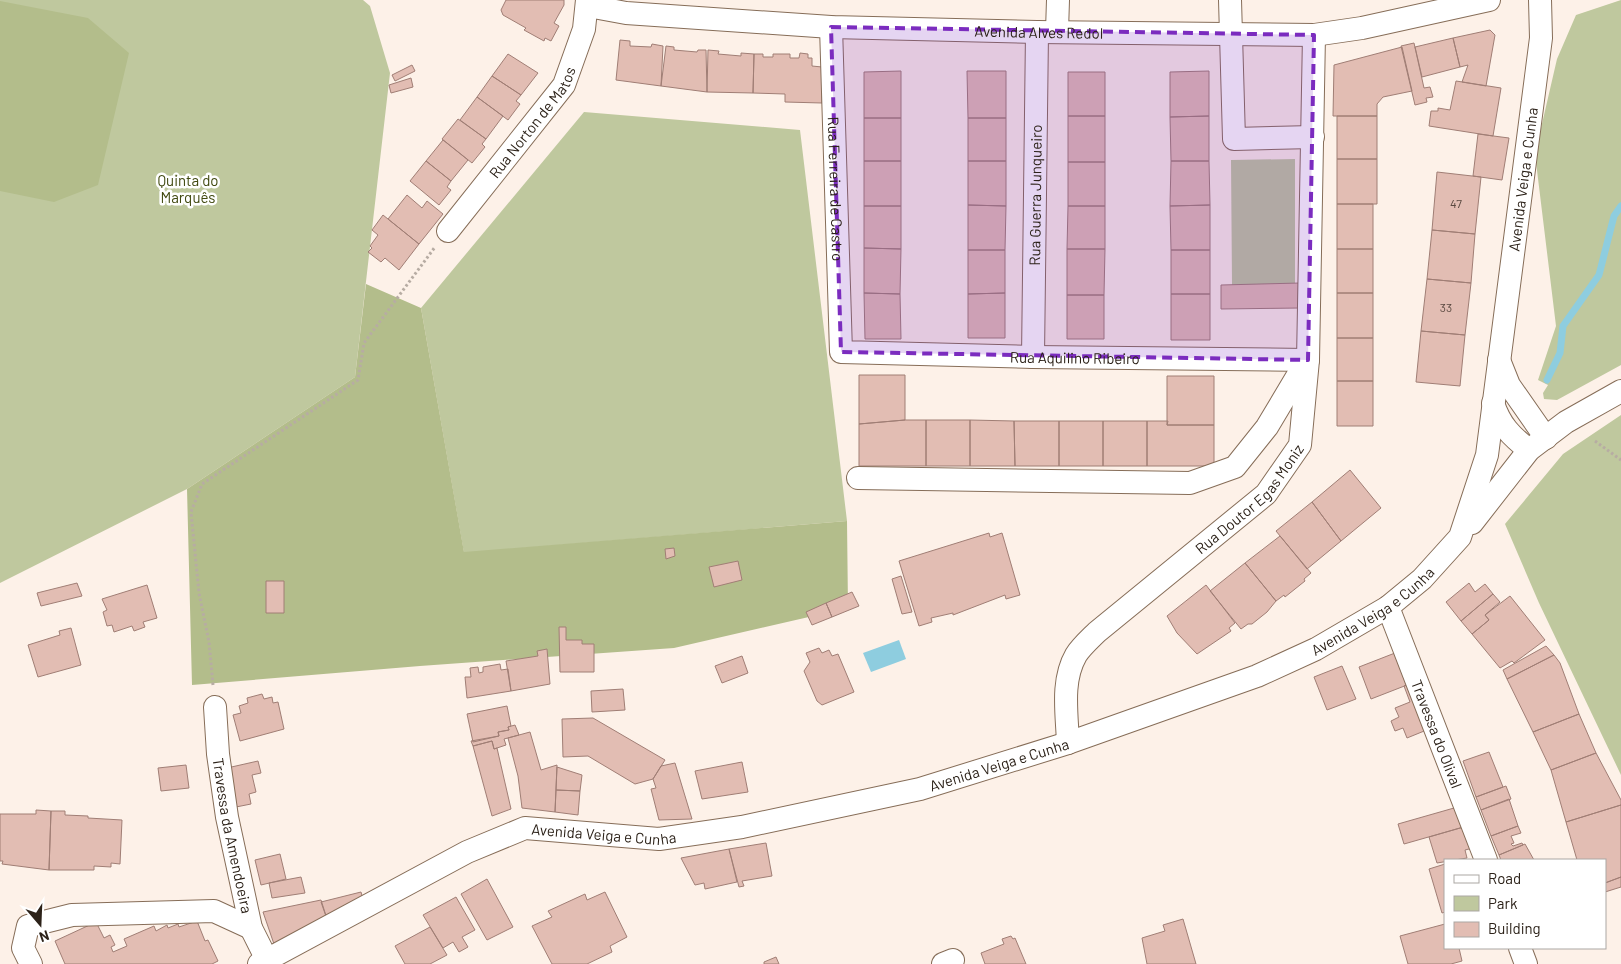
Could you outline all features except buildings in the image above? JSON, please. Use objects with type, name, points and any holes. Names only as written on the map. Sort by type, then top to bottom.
[{"type":"street","name":"Rua Guerra Junqueiro","points":[[1034,357],[1047,32],[1058,0]]},
{"type":"street","points":[[1230,0],[1234,139],[1313,137]]},
{"type":"street","name":"Avenida Alves Redol","points":[[587,3],[626,13],[831,27],[1047,32],[1314,34],[1362,28],[1489,0]]},
{"type":"street","name":"Avenida Veiga e Cunha","points":[[263,962],[467,852],[525,828],[659,839],[742,827],[920,788],[1068,743],[1257,676],[1316,649],[1388,607],[1422,579],[1460,537],[1487,455],[1492,402],[1541,38],[1540,0]]},
{"type":"street","name":"Rua Norton de Matos","points":[[448,231],[564,85],[584,29],[587,3]]},
{"type":"street","name":"Rua Ferreira de Castro","points":[[831,27],[841,352]]},
{"type":"street","name":"Rua Doutor Egas Moniz","points":[[1068,743],[1066,683],[1077,653],[1097,632],[1266,494],[1300,445],[1308,360],[1314,34]]},
{"type":"street","name":"Rua Aquilino Ribeiro","points":[[841,352],[1034,357],[1308,360]]},
{"type":"street","points":[[858,478],[1190,483],[1235,466],[1267,427],[1308,360]]},
{"type":"street","name":"Avenida Veiga e Cunha","points":[[1499,360],[1537,444]]},
{"type":"street","points":[[1460,537],[1537,444],[1566,422],[1621,391]]},
{"type":"street","points":[[1492,402],[1498,419],[1505,430],[1537,444]]},
{"type":"street","name":"Travessa do Olival","points":[[1388,607],[1486,859]]},
{"type":"street","name":"Travessa da Amendoeira","points":[[215,707],[218,754],[227,817],[251,928],[263,962]]},
{"type":"street","points":[[31,964],[23,948],[28,926],[72,915],[214,911],[251,928]]},
{"type":"street","points":[[1520,949],[1526,964]]},
{"type":"path","points":[[215,707],[209,642],[200,593],[190,512],[202,484],[358,380],[364,343],[407,283],[448,231]]},
{"type":"path","points":[[1595,441],[1621,460]]},
{"type":"highlighted area","points":[[831,27],[1314,35],[1308,360],[841,352]]},
{"type":"green space","name":"Quinta do Marquês","points":[[0,0],[363,0],[370,6],[390,73],[355,377],[187,489],[0,583]]},
{"type":"green space","points":[[1621,0],[1621,365],[1557,400],[1544,399],[1543,393],[1548,385],[1538,380],[1556,326],[1535,154],[1557,59],[1576,15]]},
{"type":"green space","points":[[0,1],[88,18],[129,53],[98,185],[54,202],[0,191]]},
{"type":"green space","points":[[584,112],[800,130],[847,521],[464,553],[421,308]]},
{"type":"green space","points":[[1295,159],[1295,285],[1232,285],[1231,160]]},
{"type":"green space","points":[[366,284],[421,308],[464,552],[847,521],[848,608],[674,648],[192,685],[187,489],[355,377]]},
{"type":"green space","points":[[1621,415],[1621,775],[1539,603],[1505,524],[1563,454]]},
{"type":"water","points":[[899,640],[906,659],[871,672],[863,653]]},
{"type":"waterway","points":[[1547,380],[1560,353],[1563,326],[1599,275],[1614,216],[1621,206]]}]
